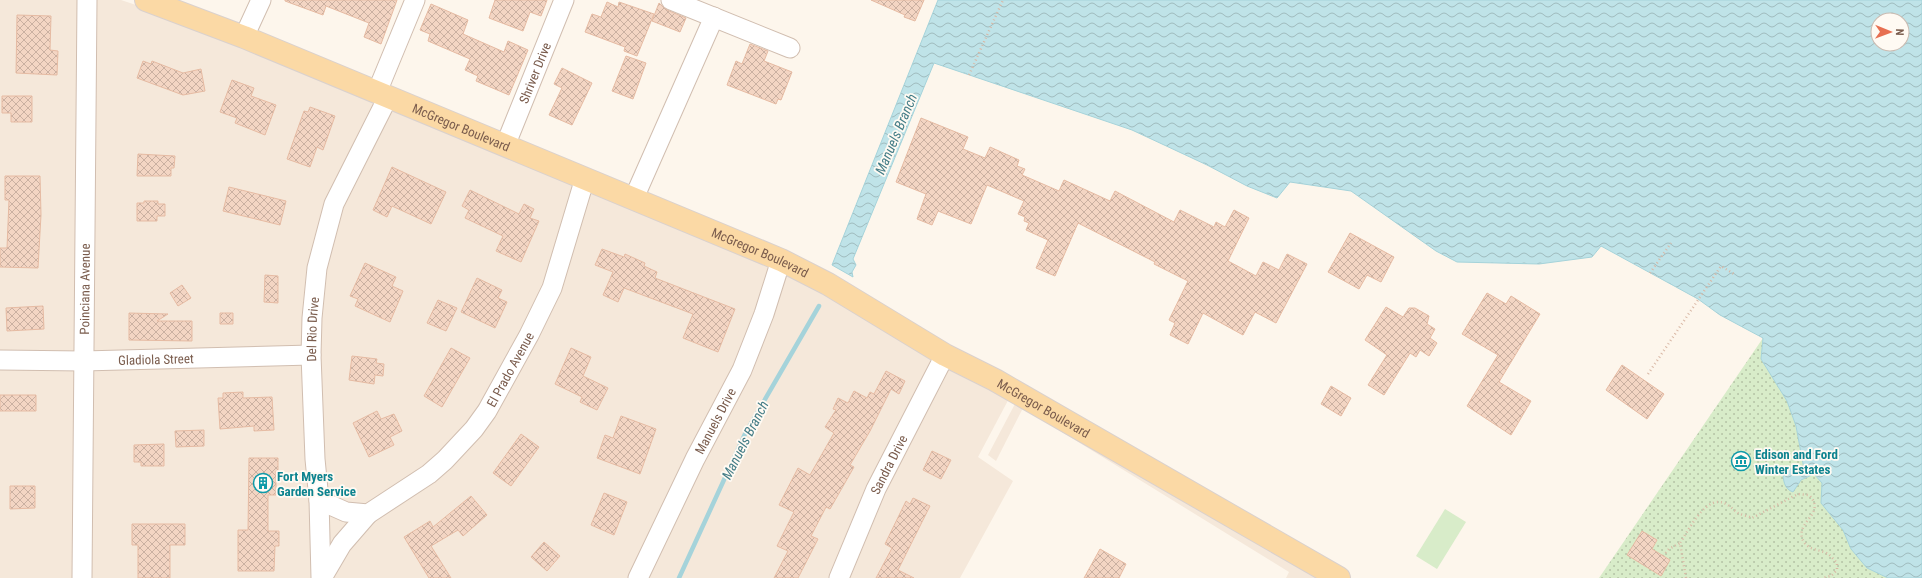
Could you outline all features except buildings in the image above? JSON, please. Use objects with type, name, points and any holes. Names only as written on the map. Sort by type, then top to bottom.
[{"type":"main road","name":"McGregor Boulevard","points":[[146,0],[244,36],[781,260],[828,284],[945,355],[995,380],[1339,578]]},
{"type":"street","name":"Poinciana Avenue","points":[[82,578],[83,361],[88,0]]},
{"type":"street","points":[[244,36],[261,0]]},
{"type":"street","name":"Del Rio Drive","points":[[321,578],[319,500],[315,459],[311,355],[312,318],[317,268],[334,204],[383,94],[414,0]]},
{"type":"street","name":"Shriver Drive","points":[[505,146],[564,0]]},
{"type":"street","points":[[671,0],[790,48]]},
{"type":"street","points":[[634,198],[714,17]]},
{"type":"street","name":"El Prado Avenue","points":[[321,578],[342,544],[368,514],[429,474],[461,444],[487,411],[529,335],[552,288],[585,178]]},
{"type":"street","name":"Manuels Drive","points":[[638,578],[696,459],[742,370],[764,314],[781,260]]},
{"type":"street","name":"Gladiola Street","points":[[0,360],[83,361],[311,355]]},
{"type":"street","name":"Sandra Drive","points":[[839,578],[876,489],[945,355]]},
{"type":"street","points":[[319,500],[346,512],[368,514]]},
{"type":"path","points":[[969,75],[1003,0]]},
{"type":"path","points":[[1650,273],[1671,243]]},
{"type":"path","points":[[1648,374],[1721,266],[1734,274]]},
{"type":"path","points":[[1663,556],[1669,549],[1680,543],[1702,511],[1711,504],[1720,502],[1729,506],[1738,513],[1752,518],[1798,494],[1809,495],[1814,500],[1814,512],[1802,530],[1801,536],[1804,543],[1811,549],[1828,554],[1837,563],[1837,570],[1831,576],[1822,578]]},
{"type":"path","points":[[1680,543],[1686,578]]},
{"type":"shaded area","points":[[0,0],[121,0],[169,16],[771,264],[735,368],[630,578],[0,578]]},
{"type":"shaded area","points":[[781,260],[1013,391],[978,457],[1013,481],[960,578],[638,578],[695,459]]},
{"type":"shaded area","points":[[1016,402],[1323,578],[1286,578],[1289,572],[1023,408],[996,461],[988,455]]},
{"type":"green space","name":"Edison and Ford Winter Estates","points":[[1763,338],[1761,359],[1787,401],[1796,426],[1804,469],[1797,471],[1788,468],[1797,486],[1801,480],[1814,474],[1822,483],[1821,503],[1843,530],[1851,549],[1867,568],[1888,578],[1599,578]]},
{"type":"green space","points":[[1445,509],[1466,522],[1437,569],[1416,556]]},
{"type":"water","points":[[938,0],[1922,0],[1922,578],[1888,578],[1867,568],[1851,549],[1843,530],[1821,503],[1822,483],[1814,474],[1801,480],[1793,492],[1786,486],[1783,471],[1788,468],[1797,471],[1804,469],[1796,426],[1787,401],[1761,359],[1763,338],[1720,315],[1698,299],[1601,246],[1592,257],[1539,264],[1457,262],[1436,251],[1351,191],[1290,182],[1277,198],[1247,186],[1207,165],[1132,130],[934,63],[853,259],[856,265],[852,272],[853,277],[832,265]]},
{"type":"waterway","name":"Manuels Branch","points":[[679,578],[745,434],[819,306]]},
{"type":"place","name":"Edison and Ford Winter Estates","points":[[1741,461]]},
{"type":"place","name":"Fort Myers Garden Service","points":[[263,483]]}]
